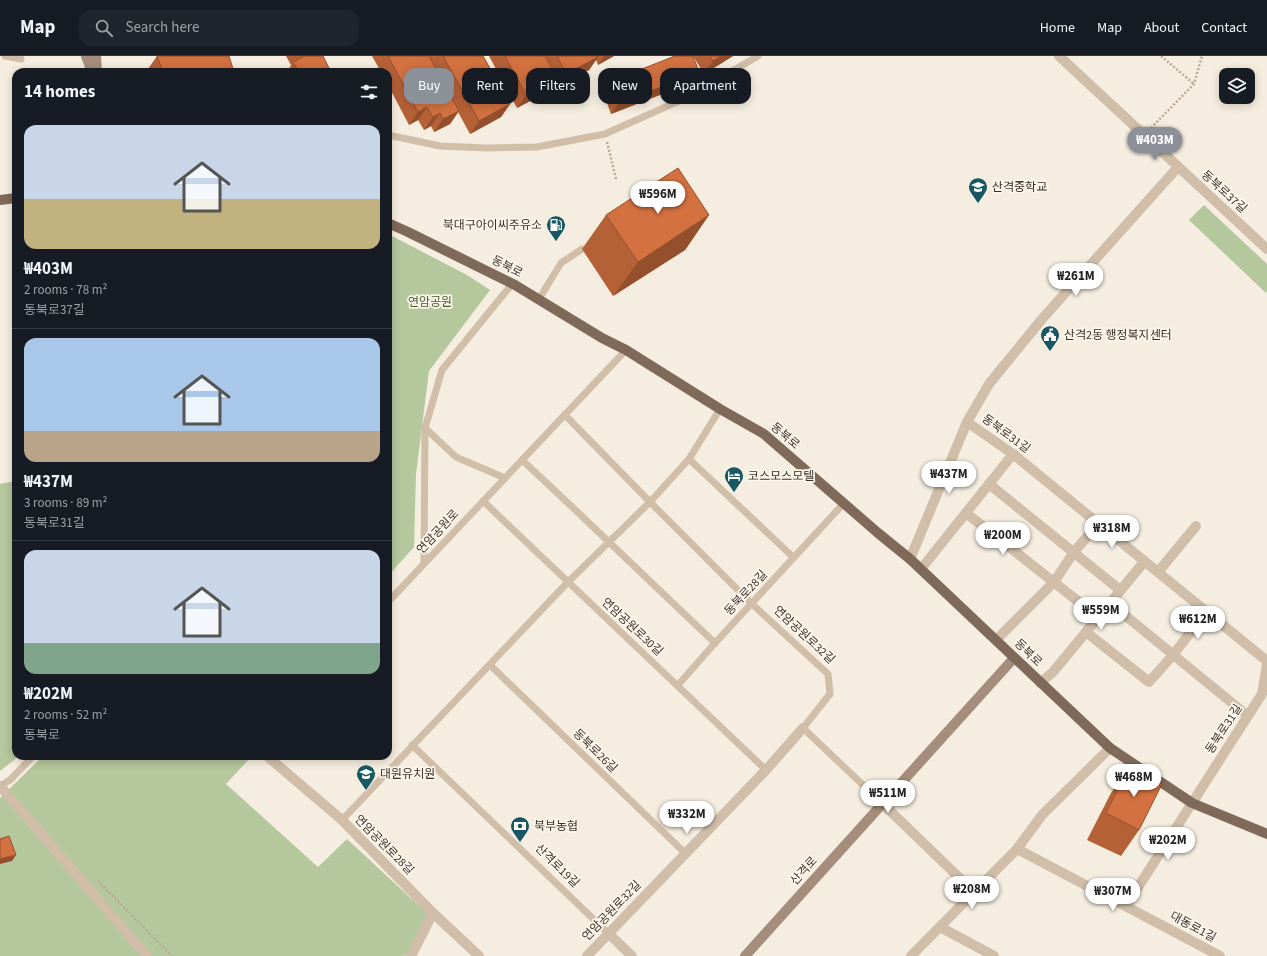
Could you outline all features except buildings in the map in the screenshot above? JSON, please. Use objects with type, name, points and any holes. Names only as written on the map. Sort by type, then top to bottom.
[{"type":"main road","points":[[0,200],[12,198]]},
{"type":"main road","name":"동북로","points":[[392,225],[512,284],[602,338],[626,350],[720,409],[764,434],[910,559],[1110,748],[1192,803],[1267,834]]},
{"type":"street","points":[[86,56],[90,68]]},
{"type":"street","points":[[96,56],[97,68]]},
{"type":"street","name":"동북로37길","points":[[1059,56],[1267,249]]},
{"type":"street","name":"동북로31길","points":[[1178,167],[1042,319],[989,384],[967,422],[1013,454],[1267,663],[1262,694],[1192,803]]},
{"type":"street","points":[[910,559],[967,422]]},
{"type":"street","points":[[921,569],[1013,454]]},
{"type":"street","points":[[989,484],[1120,590]]},
{"type":"street","points":[[966,513],[1098,617]]},
{"type":"street","points":[[996,640],[1054,582],[1074,552],[1098,524]]},
{"type":"street","points":[[1158,572],[1196,526]]},
{"type":"street","points":[[1040,683],[1053,672],[1144,562]]},
{"type":"street","points":[[1110,604],[1248,716]]},
{"type":"street","points":[[1086,632],[1149,682],[1173,655],[1206,612]]},
{"type":"street","name":"산격로","points":[[745,956],[1014,658]]},
{"type":"street","name":"연암공원로32길","points":[[587,956],[766,770],[803,728]]},
{"type":"street","points":[[911,956],[1017,849],[1042,815],[1110,748]]},
{"type":"street","name":"연암공원로28길","points":[[272,760],[342,820],[433,913],[479,956]]},
{"type":"street","points":[[0,786],[147,956]]},
{"type":"street","points":[[1126,906],[1192,803]]},
{"type":"street","points":[[883,804],[974,892]]},
{"type":"street","name":"대동로1길","points":[[1017,849],[1220,956]]},
{"type":"street","points":[[411,956],[433,913]]},
{"type":"street","points":[[940,927],[994,956]]},
{"type":"street","name":"산격로19길","points":[[608,934],[632,956]]},
{"type":"street","points":[[1196,956],[1202,946]]},
{"type":"lane","points":[[5,56],[21,59]]},
{"type":"lane","points":[[392,136],[440,146],[486,148],[537,147],[605,134],[690,96],[758,56]]},
{"type":"lane","points":[[539,300],[561,263],[582,249]]},
{"type":"lane","points":[[424,564],[425,428],[442,370],[512,284]]},
{"type":"lane","name":"연암공원로","points":[[392,598],[626,350]]},
{"type":"lane","points":[[342,820],[568,582],[650,502],[688,459],[720,409]]},
{"type":"lane","name":"연암공원로32길","points":[[565,415],[752,604],[828,674],[830,694],[803,728]]},
{"type":"lane","points":[[425,428],[456,457],[504,478]]},
{"type":"lane","points":[[688,459],[737,503],[793,557]]},
{"type":"lane","points":[[522,460],[715,643]]},
{"type":"lane","name":"연암공원로30길","points":[[483,501],[766,770]]},
{"type":"lane","name":"동북로28길","points":[[678,686],[793,557],[844,504]]},
{"type":"lane","name":"동북로26길","points":[[490,665],[685,853]]},
{"type":"lane","points":[[803,728],[883,804]]},
{"type":"lane","name":"산격로19길","points":[[412,745],[608,934]]},
{"type":"lane","points":[[0,786],[10,780],[29,760]]},
{"type":"path","points":[[1161,56],[1194,84]]},
{"type":"path","points":[[1144,136],[1194,84],[1202,56]]},
{"type":"path","points":[[605,134],[616,179]]},
{"type":"path","points":[[97,880],[172,956]]},
{"type":"green space","points":[[1204,205],[1267,264],[1266,293],[1189,220]]},
{"type":"green space","name":"연암공원","points":[[392,236],[467,275],[490,290],[429,371],[416,474],[414,547],[392,572]]},
{"type":"green space","points":[[12,482],[12,760],[14,760],[0,771],[0,484]]},
{"type":"green space","points":[[39,760],[248,760],[226,784],[318,867],[347,839],[428,914],[407,955],[404,956],[0,956],[0,798]]},
{"type":"place","name":"산격중학교","points":[[978,204]]},
{"type":"place","name":"북대구아이씨주유소","points":[[556,242]]},
{"type":"place","name":"산격2동 행정복지센터","points":[[1050,352]]},
{"type":"place","name":"코스모스모텔","points":[[734,493]]},
{"type":"place","name":"대원유치원","points":[[366,791]]},
{"type":"place","name":"북부농협","points":[[520,843]]}]
